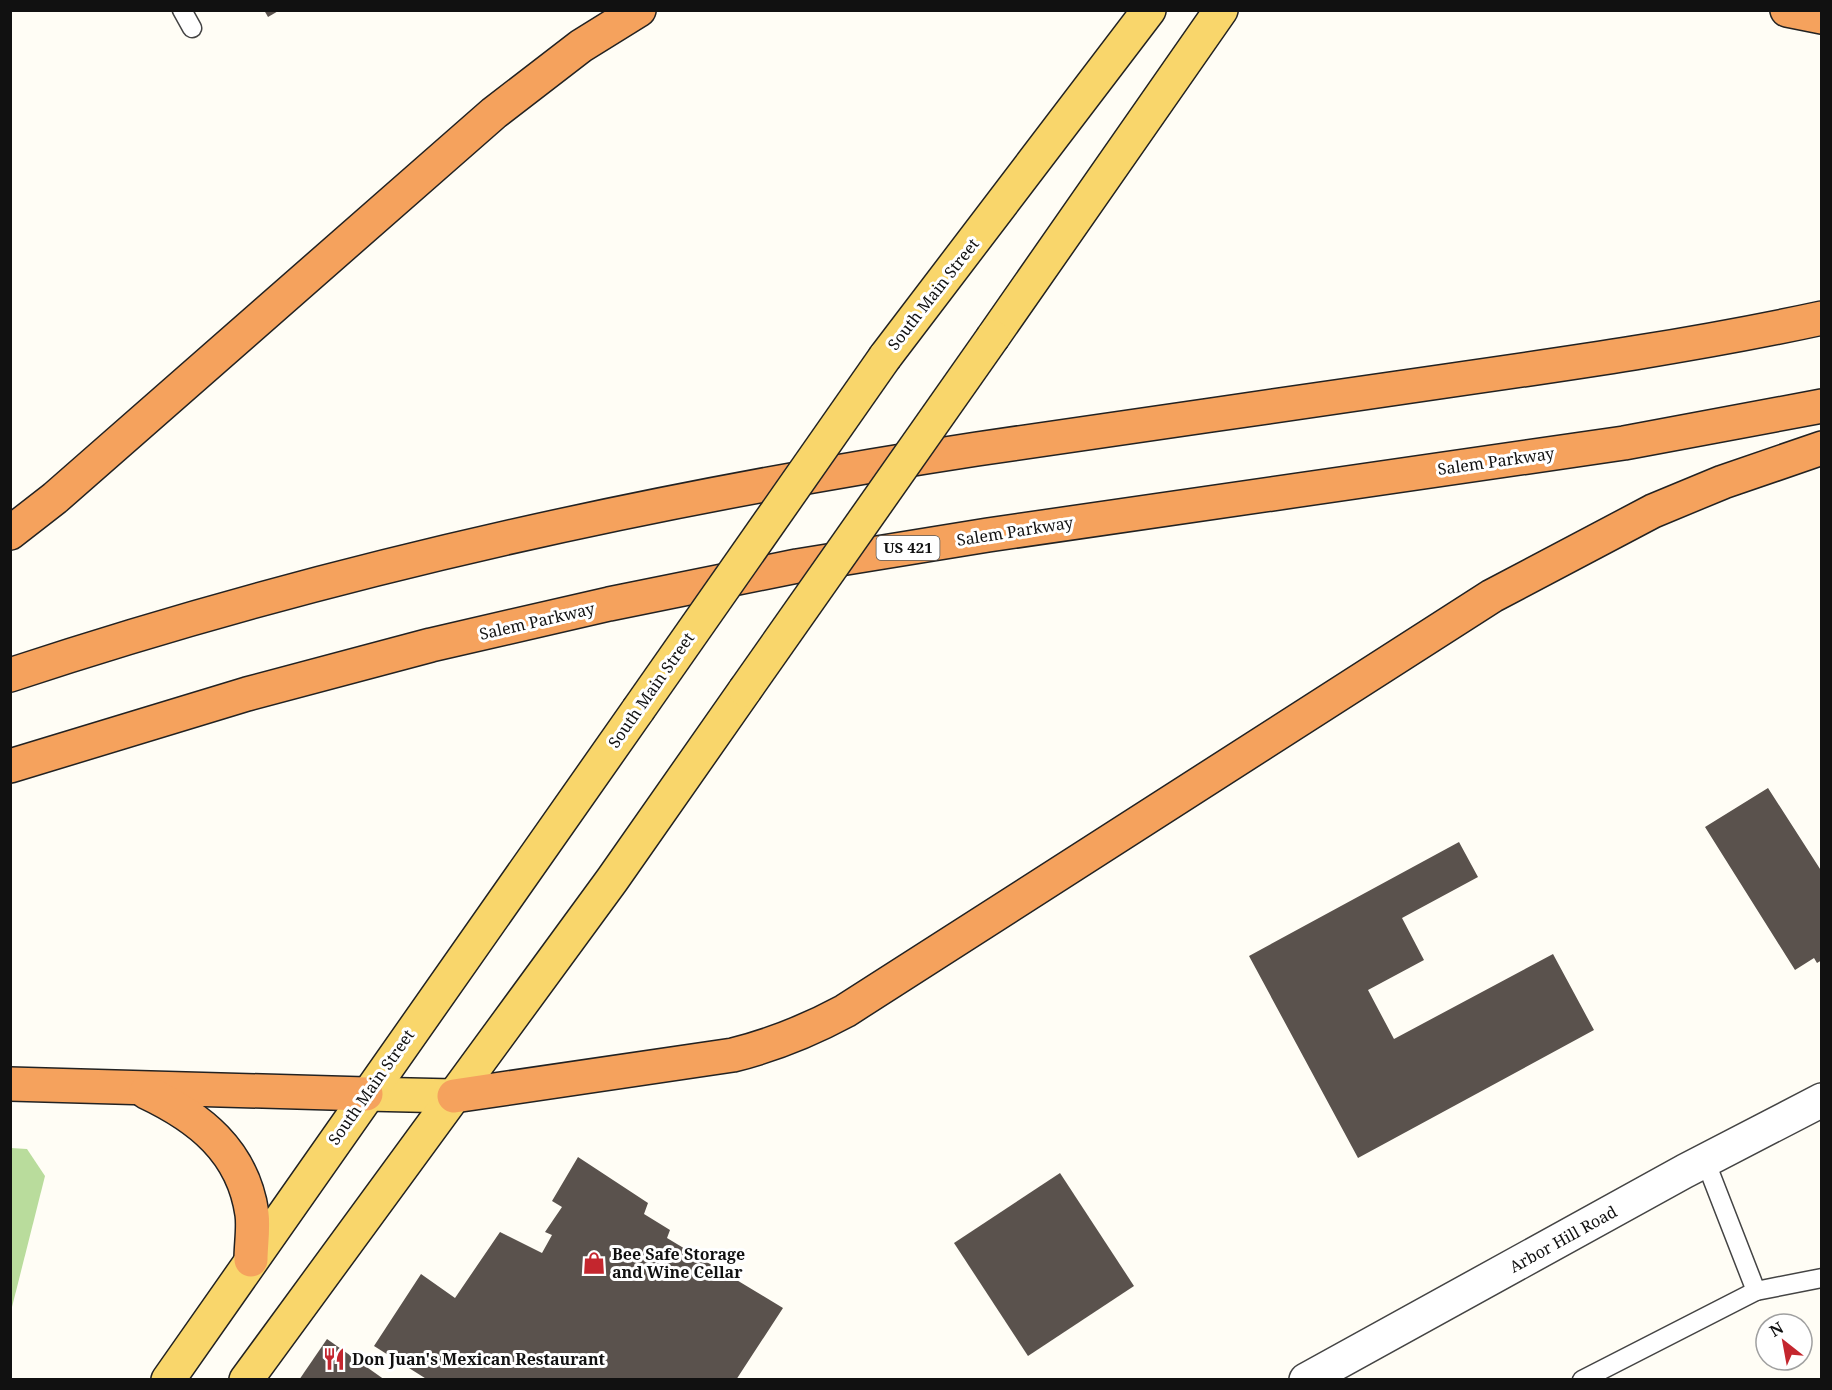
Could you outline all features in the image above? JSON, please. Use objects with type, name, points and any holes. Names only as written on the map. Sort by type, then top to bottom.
[{"type":"highway","points":[[10,533],[64,490],[494,113],[572,52],[639,10]]},
{"type":"highway","points":[[1787,10],[1821,17]]},
{"type":"highway","points":[[10,675],[224,610],[411,562],[591,520],[782,481],[975,450],[1611,358],[1821,318]]},
{"type":"highway","name":"Salem Parkway","points":[[10,766],[247,694],[431,645],[609,604],[797,566],[988,535],[1624,443],[1821,406]]},
{"type":"highway","points":[[454,1096],[733,1055],[772,1046],[809,1031],[845,1011],[1492,596],[1653,511],[1723,482],[1821,448]]},
{"type":"highway","points":[[10,1084],[366,1094]]},
{"type":"highway","points":[[136,1088],[180,1108],[202,1124],[221,1144],[237,1169],[252,1215],[251,1260]]},
{"type":"main road","name":"South Main Street","points":[[168,1380],[366,1094],[885,357],[1149,10]]},
{"type":"main road","points":[[246,1380],[612,880],[1221,10]]},
{"type":"main road","points":[[366,1094],[454,1096]]},
{"type":"street","name":"Arbor Hill Road","points":[[1306,1380],[1705,1160],[1821,1100]]},
{"type":"lane","points":[[182,10],[192,28]]},
{"type":"lane","points":[[1705,1160],[1756,1291]]},
{"type":"lane","points":[[1582,1380],[1756,1291],[1821,1278]]},
{"type":"green space","points":[[11,1148],[27,1149],[45,1176],[11,1311]]},
{"type":"building","points":[[264,10],[280,10],[268,17]]},
{"type":"building","points":[[1768,788],[1822,872],[1822,960],[1817,963],[1814,958],[1795,970],[1705,827]]},
{"type":"building","points":[[1459,842],[1478,877],[1402,918],[1424,960],[1368,990],[1394,1039],[1553,954],[1594,1030],[1358,1158],[1249,956]]},
{"type":"building","name":"Bee Safe Storage and Wine Cellar","points":[[578,1157],[648,1203],[644,1214],[670,1230],[667,1238],[783,1308],[736,1380],[428,1380],[374,1346],[421,1274],[455,1298],[500,1232],[542,1253],[552,1235],[545,1232],[562,1207],[552,1201]]},
{"type":"building","points":[[1060,1173],[1134,1286],[1028,1356],[954,1243]]},
{"type":"building","name":"Don Juan's Mexican Restaurant","points":[[327,1339],[385,1380],[299,1380]]},
{"type":"place","name":"Bee Safe Storage and Wine Cellar","points":[[594,1263]]},
{"type":"place","name":"Don Juan's Mexican Restaurant","points":[[334,1359]]}]
